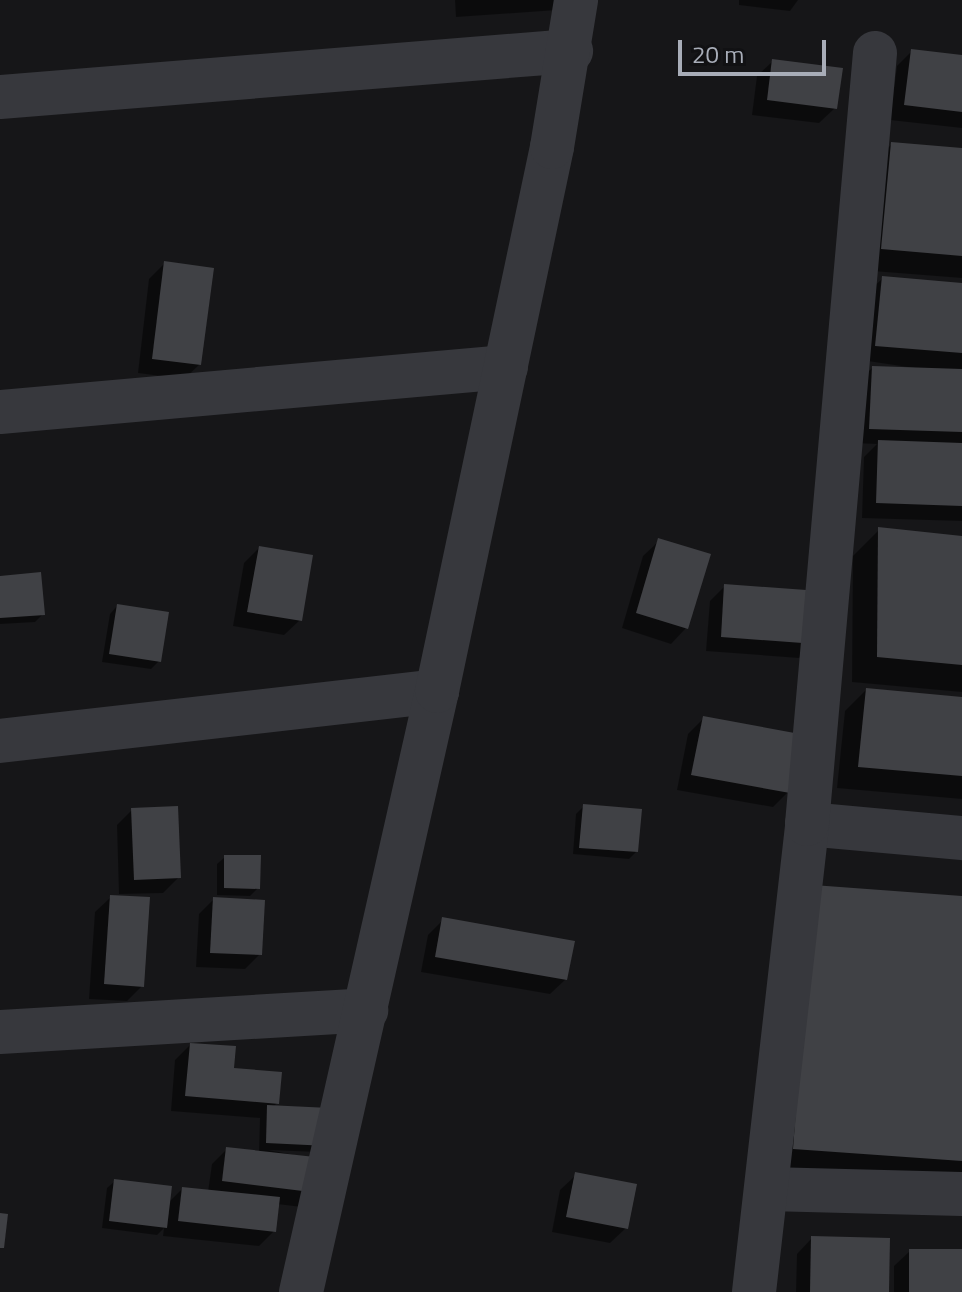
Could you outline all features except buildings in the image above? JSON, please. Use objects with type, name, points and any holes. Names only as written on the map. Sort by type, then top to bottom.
[{"type":"street","points":[[301,1292],[437,691],[506,367],[571,51],[576,0]]},
{"type":"street","points":[[0,97],[571,51]]},
{"type":"street","points":[[754,1292],[768,1189],[795,900],[807,824],[875,53]]},
{"type":"street","points":[[0,412],[506,367]]},
{"type":"street","points":[[0,741],[437,691]]},
{"type":"street","points":[[807,824],[962,838]]},
{"type":"street","points":[[0,1032],[366,1010]]},
{"type":"street","points":[[768,1189],[962,1194]]}]
